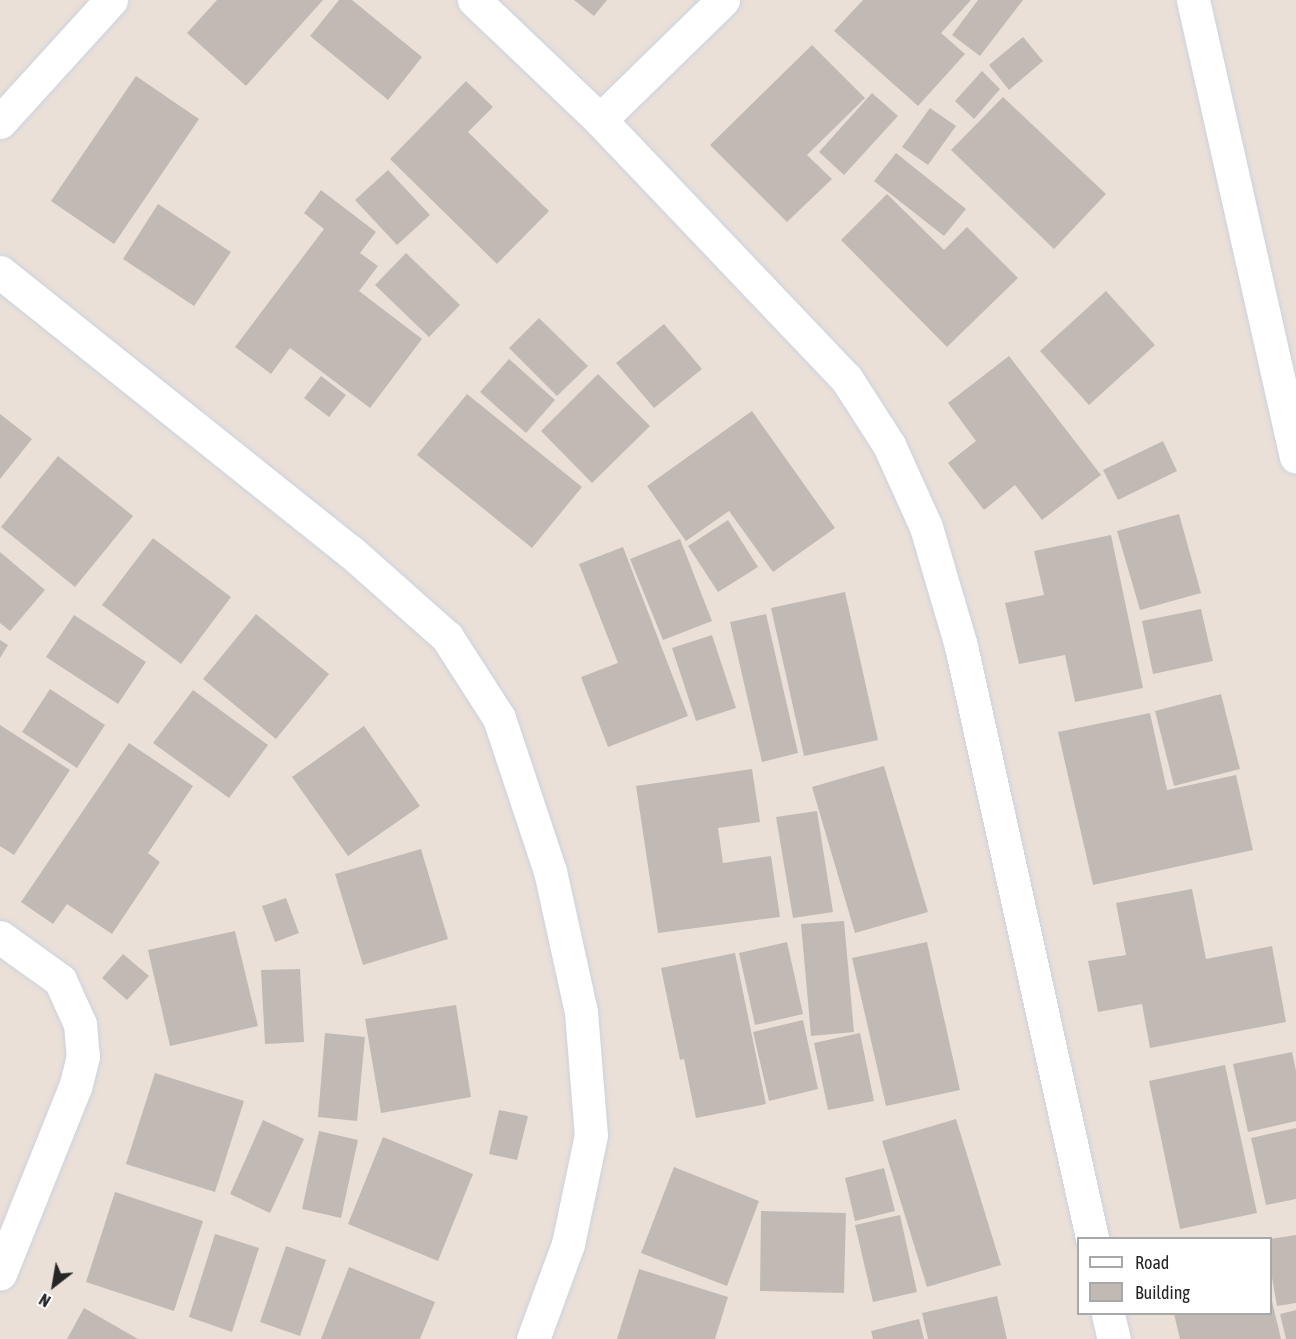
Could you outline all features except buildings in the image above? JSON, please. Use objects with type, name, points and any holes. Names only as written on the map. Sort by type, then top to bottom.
[{"type":"street","points":[[0,122],[111,0]]},
{"type":"street","points":[[474,0],[600,120],[846,378],[889,445],[921,516],[961,646],[1092,1237]]},
{"type":"street","points":[[600,120],[723,0]]},
{"type":"street","points":[[1193,0],[1296,457]]},
{"type":"street","points":[[0,272],[368,566],[447,637],[499,718],[550,871],[581,1012],[591,1135],[568,1244],[533,1339]]},
{"type":"street","points":[[0,937],[60,980],[80,1024],[82,1056],[75,1087],[0,1274]]},
{"type":"street","points":[[1108,1315],[1114,1339]]}]
